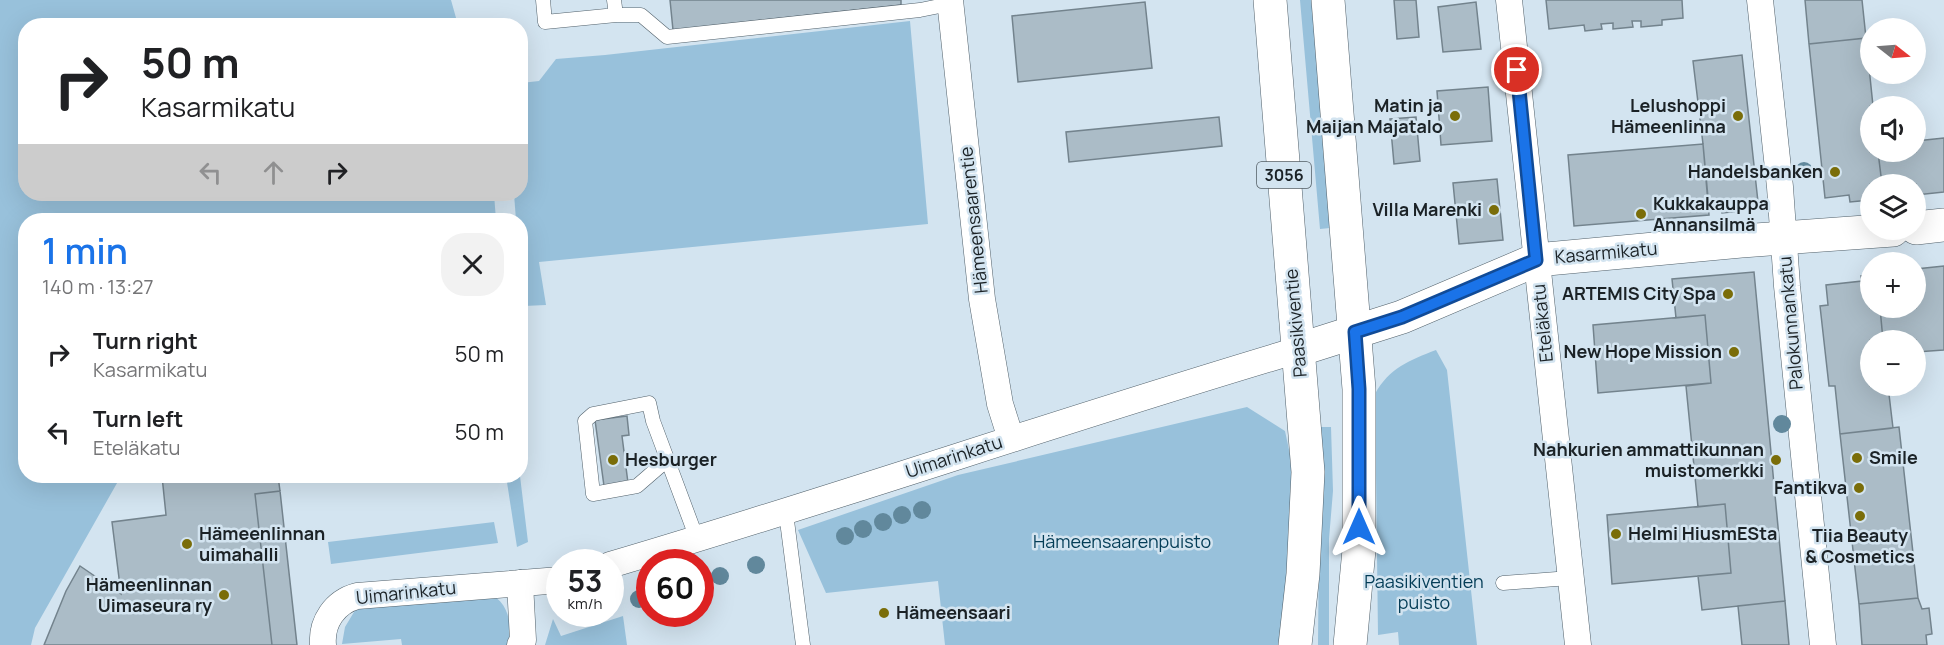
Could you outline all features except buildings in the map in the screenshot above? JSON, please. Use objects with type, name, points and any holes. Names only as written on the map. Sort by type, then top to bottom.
[{"type":"main road","name":"Paasikiventie","points":[[1270,0],[1308,472],[1304,574],[1295,645]]},
{"type":"main road","points":[[1328,0],[1359,389],[1359,550],[1350,645]]},
{"type":"main road","points":[[1926,227],[1944,225]]},
{"type":"main road","name":"Kasarmikatu","points":[[1298,350],[1402,317],[1536,260],[1860,232]]},
{"type":"street","name":"Eteläkatu","points":[[1509,0],[1578,645]]},
{"type":"street","name":"Palokunnankatu","points":[[1760,0],[1823,645]]},
{"type":"street","name":"Hämeensaarentie","points":[[950,2],[982,298],[1000,404],[1011,439]]},
{"type":"street","name":"Uimarinkatu","points":[[624,561],[786,513],[1011,439],[1298,350]]},
{"type":"street","name":"Uimarinkatu","points":[[323,645],[322,633],[328,617],[349,598],[546,581]]},
{"type":"street","points":[[520,583],[522,640],[520,645]]},
{"type":"lane","points":[[543,0],[545,22],[616,15],[641,15],[667,37],[920,10],[950,2]]},
{"type":"lane","points":[[614,0],[616,15]]},
{"type":"lane","points":[[667,460],[637,486],[594,494],[585,421],[593,414],[649,403],[653,421],[697,539]]},
{"type":"lane","points":[[786,513],[803,645]]},
{"type":"lane","points":[[1503,583],[1570,578]]},
{"type":"green space","points":[[0,0],[451,0],[456,18],[18,18],[18,201],[495,201],[495,213],[18,213],[18,483],[117,483],[35,628],[31,645],[0,645]]},
{"type":"green space","points":[[1300,0],[1311,0],[1330,228],[1320,229]]},
{"type":"green space","points":[[910,21],[928,224],[539,262],[546,305],[528,306],[528,213],[515,213],[515,201],[528,201],[528,82],[539,81],[556,59]]},
{"type":"green space","name":"Paasikiventien puisto","points":[[1436,350],[1447,370],[1477,645],[1399,645],[1398,632],[1378,635],[1375,394],[1394,371],[1409,361]]},
{"type":"green space","name":"Hämeensaarenpuisto","points":[[1247,407],[1285,431],[1294,473],[1289,574],[1279,645],[945,645],[938,581],[826,593],[798,530],[958,475]]},
{"type":"green space","points":[[1320,427],[1331,427],[1333,491],[1329,539],[1329,645],[1318,645]]},
{"type":"green space","points":[[507,483],[521,483],[528,542],[517,547]]},
{"type":"green space","points":[[494,522],[498,543],[331,564],[328,542]]},
{"type":"green space","points":[[492,595],[503,604],[506,610],[510,631],[508,645],[402,645],[401,639],[342,644],[345,627],[357,607]]},
{"type":"green space","points":[[624,623],[627,645],[545,645],[551,627],[557,627],[561,636],[589,627],[624,627]]},
{"type":"place","name":"Matin ja Maijan Majatalo","points":[[1455,116]]},
{"type":"place","name":"Lelushoppi Hämeenlinna","points":[[1738,116]]},
{"type":"place","name":"Handelsbanken","points":[[1835,172]]},
{"type":"place","name":"Villa Marenki","points":[[1494,210]]},
{"type":"place","name":"Kukkakauppa Annansilmä","points":[[1641,214]]},
{"type":"place","name":"ARTEMIS City Spa","points":[[1728,294]]},
{"type":"place","name":"New Hope Mission","points":[[1734,352]]},
{"type":"place","name":"Smile","points":[[1857,458]]},
{"type":"place","name":"Hesburger","points":[[613,460]]},
{"type":"place","name":"Nahkurien ammattikunnan muistomerkki","points":[[1776,460]]},
{"type":"place","name":"Fantikva","points":[[1859,488]]},
{"type":"place","name":"Tiia Beauty & Cosmetics","points":[[1860,516]]},
{"type":"place","name":"Helmi HiusmESta","points":[[1616,534]]},
{"type":"place","name":"Hämeenlinnan uimahalli","points":[[187,544]]},
{"type":"place","name":"Hämeenlinnan Uimaseura ry","points":[[224,595]]},
{"type":"place","name":"Hämeensaari","points":[[884,613]]},
{"type":"route","points":[[1359,527],[1359,389],[1355,332],[1402,317],[1536,260],[1517,70]]}]
